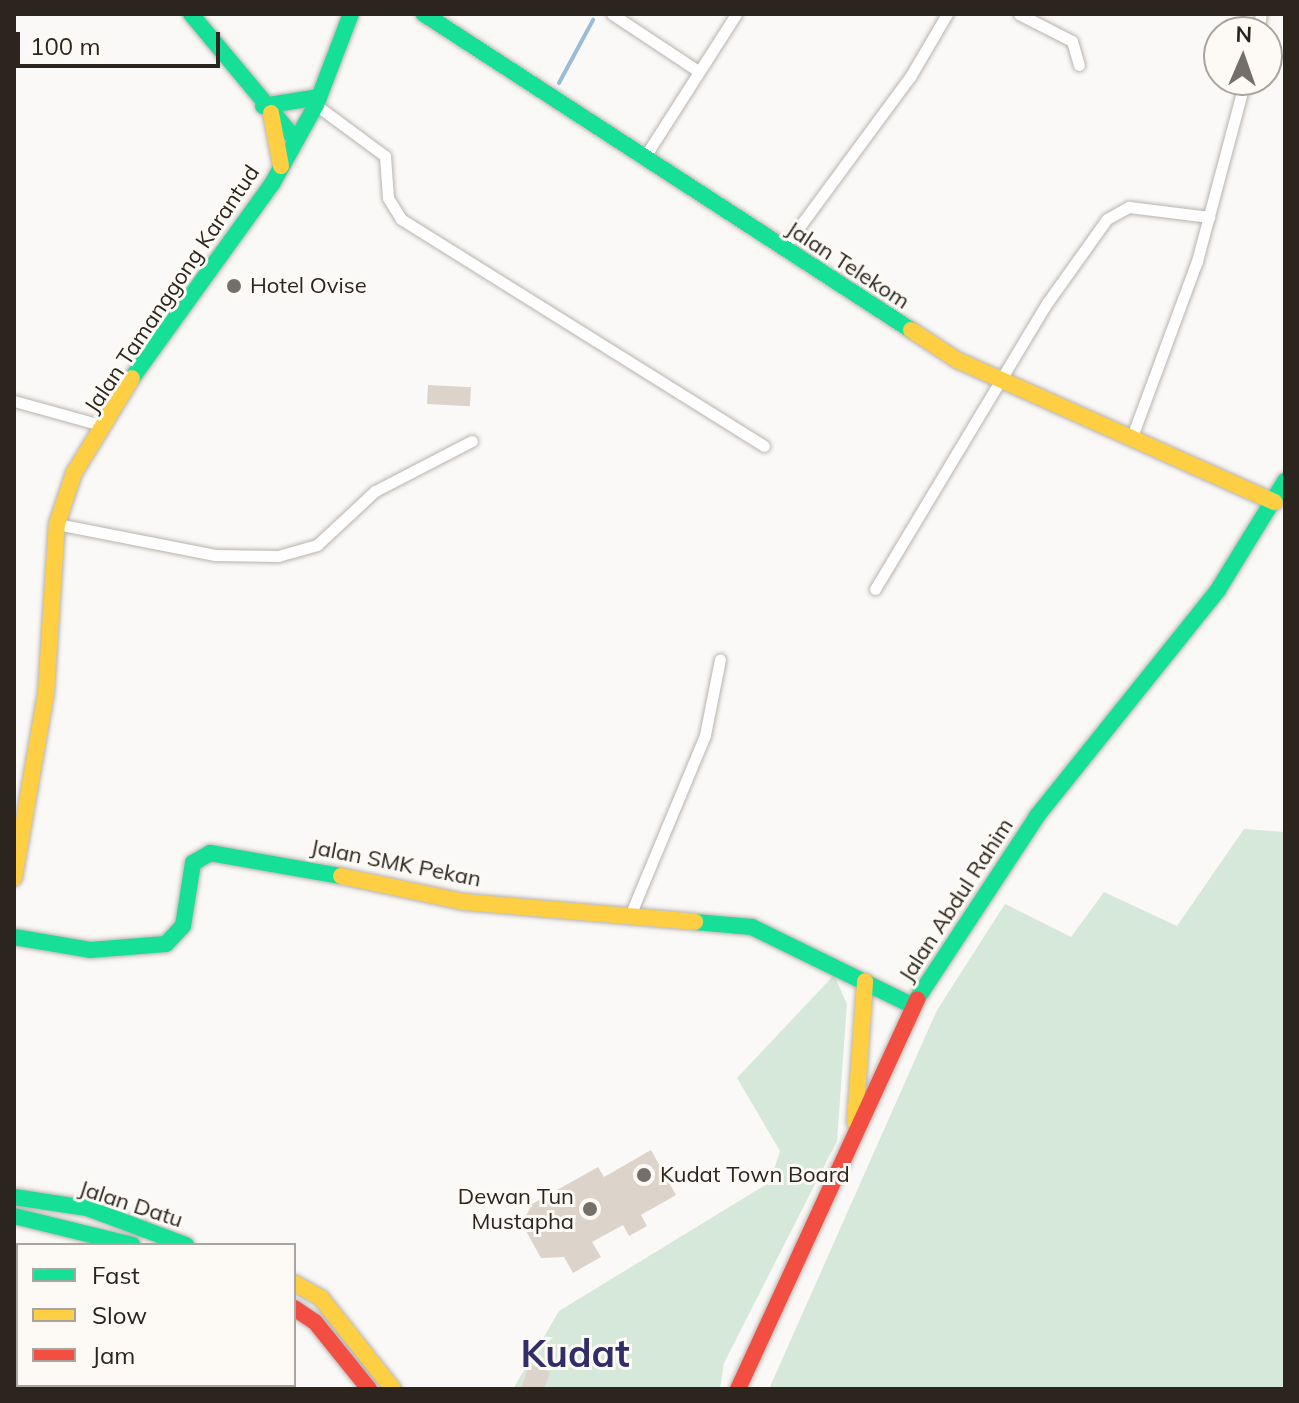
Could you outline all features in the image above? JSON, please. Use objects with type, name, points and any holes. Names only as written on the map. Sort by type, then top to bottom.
[{"type":"main road","points":[[191,14],[267,110],[296,140]]},
{"type":"main road","name":"Jalan Tamanggong Karantud","points":[[14,878],[46,692],[57,524],[74,473],[281,166],[317,101],[351,14]]},
{"type":"main road","name":"Jalan Telekom","points":[[424,14],[947,355],[1133,434],[1275,502]]},
{"type":"main road","points":[[267,110],[317,101]]},
{"type":"main road","points":[[267,110],[281,166]]},
{"type":"main road","name":"Jalan Abdul Rahim","points":[[738,1389],[913,1006],[1037,816],[1218,590],[1275,502],[1285,481]]},
{"type":"main road","name":"Jalan SMK Pekan","points":[[14,937],[90,950],[166,944],[183,926],[193,863],[210,853],[464,902],[631,913],[752,927],[913,1006]]},
{"type":"main road","points":[[854,1132],[865,981]]},
{"type":"main road","name":"Jalan Datu","points":[[14,1197],[87,1208],[154,1240]]},
{"type":"main road","name":"Jalan Datu","points":[[14,1216],[124,1243]]},
{"type":"main road","points":[[296,1284],[321,1298],[393,1389]]},
{"type":"main road","points":[[296,1309],[315,1322],[369,1389]]},
{"type":"street","points":[[612,14],[698,71]]},
{"type":"street","points":[[644,158],[736,14]]},
{"type":"street","points":[[783,249],[910,77],[947,14]]},
{"type":"street","points":[[1019,14],[1072,41],[1079,65]]},
{"type":"street","points":[[1133,434],[1209,217],[1241,96]]},
{"type":"street","points":[[317,101],[385,156],[388,198],[401,219],[764,446]]},
{"type":"street","points":[[875,589],[1005,381],[1047,303],[1115,212],[1129,207],[1209,217]]},
{"type":"street","points":[[14,401],[104,426]]},
{"type":"street","points":[[57,524],[215,555],[278,556],[317,545],[375,491],[472,441]]},
{"type":"street","points":[[631,913],[705,735],[720,659]]},
{"type":"green space","points":[[1244,829],[1285,832],[1285,1389],[769,1389],[937,1010],[1005,904],[1071,937],[1104,892],[1177,926]]},
{"type":"green space","points":[[834,975],[847,1004],[837,1141],[724,1363],[720,1389],[513,1389],[559,1311],[770,1182],[780,1151],[737,1078]]},
{"type":"building","points":[[428,385],[471,387],[470,406],[427,404]]},
{"type":"building","name":"Dewan Tun Mustapha","points":[[651,1150],[676,1195],[641,1215],[647,1226],[629,1236],[623,1225],[592,1242],[601,1257],[573,1273],[564,1257],[541,1258],[522,1224],[532,1204],[598,1167],[604,1177]]},
{"type":"building","points":[[529,1365],[550,1372],[544,1389],[521,1389]]},
{"type":"waterway","points":[[559,83],[593,20]]},
{"type":"traffic: fast","points":[[191,14],[296,140]]},
{"type":"traffic: fast","points":[[132,378],[272,184],[316,105],[351,14]]},
{"type":"traffic: fast","points":[[424,14],[911,330]]},
{"type":"traffic: fast","points":[[263,106],[319,97]]},
{"type":"traffic: fast","points":[[917,999],[1037,816],[1218,590],[1285,481]]},
{"type":"traffic: fast","points":[[14,937],[90,950],[166,944],[183,926],[193,863],[210,853],[341,876]]},
{"type":"traffic: fast","points":[[695,922],[752,927],[913,1006]]},
{"type":"traffic: fast","points":[[14,1197],[87,1208],[181,1243]]},
{"type":"traffic: fast","points":[[14,1216],[124,1243]]},
{"type":"traffic: slow","points":[[271,113],[281,166]]},
{"type":"traffic: slow","points":[[911,330],[957,360],[1275,502]]},
{"type":"traffic: slow","points":[[14,878],[46,692],[57,524],[74,473],[132,378]]},
{"type":"traffic: slow","points":[[341,876],[464,902],[695,922]]},
{"type":"traffic: slow","points":[[855,1122],[865,981]]},
{"type":"traffic: slow","points":[[296,1284],[321,1298],[393,1389]]},
{"type":"traffic: jam","points":[[738,1389],[917,999]]},
{"type":"traffic: jam","points":[[296,1309],[315,1322],[369,1389]]},
{"type":"place","name":"Hotel Ovise","points":[[234,286]]},
{"type":"place","name":"Kudat Town Board","points":[[644,1175]]},
{"type":"place","name":"Dewan Tun Mustapha","points":[[590,1209]]},
{"type":"district","name":"Kudat","points":[[575,1354]]}]
